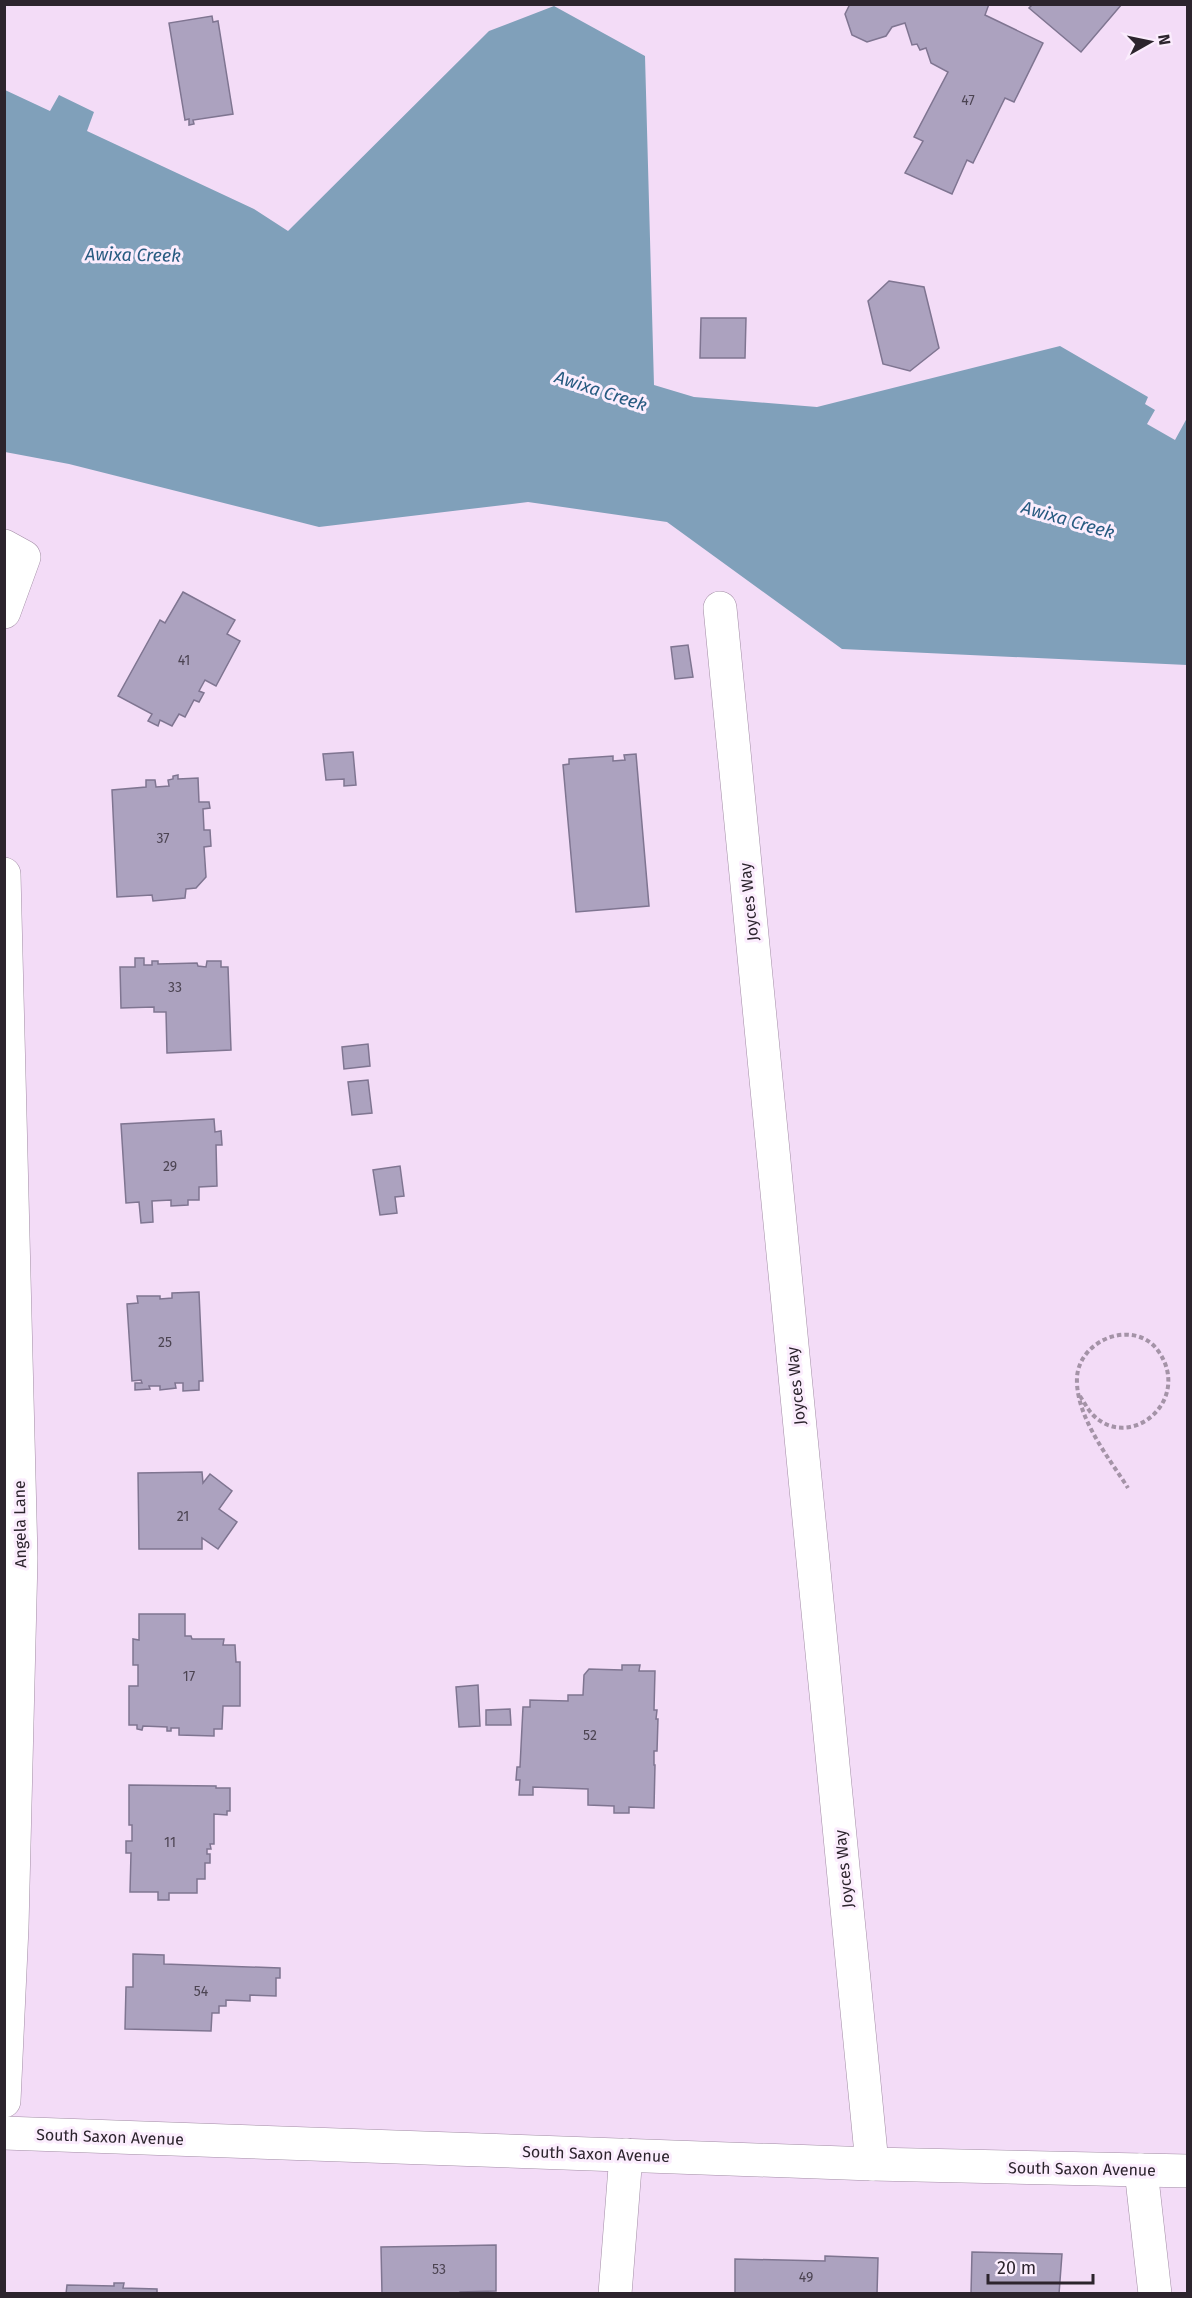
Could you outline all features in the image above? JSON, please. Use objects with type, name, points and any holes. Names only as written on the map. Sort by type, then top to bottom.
[{"type":"street","points":[[4,546],[24,557],[4,612]]},
{"type":"street","name":"Joyces Way","points":[[720,608],[872,2164]]},
{"type":"street","name":"Angela Lane","points":[[4,874],[21,1558],[12,1927],[4,2102]]},
{"type":"street","name":"South Saxon Avenue","points":[[4,2133],[872,2164],[1188,2171]]},
{"type":"street","points":[[615,2294],[626,2155]]},
{"type":"street","points":[[1141,2170],[1155,2294]]},
{"type":"path","points":[[1080,1396],[1093,1415],[1106,1424],[1132,1426],[1147,1421],[1161,1408],[1168,1393],[1169,1377],[1166,1363],[1157,1349],[1148,1341],[1133,1335],[1117,1335],[1097,1342],[1086,1354],[1077,1377],[1080,1396],[1091,1430],[1128,1488]]},
{"type":"water","name":"Awixa Creek","points":[[554,6],[645,56],[654,385],[694,397],[817,407],[1060,346],[1148,397],[1145,404],[1155,410],[1147,424],[1175,440],[1187,418],[1187,665],[842,649],[667,522],[528,502],[319,527],[69,464],[5,452],[5,90],[50,111],[59,95],[94,112],[87,131],[254,209],[288,231],[489,31]]},
{"type":"building","points":[[850,4],[989,4],[985,15],[1043,43],[1014,102],[1005,98],[973,163],[967,160],[952,194],[905,173],[923,141],[914,137],[948,72],[931,63],[926,48],[920,50],[917,44],[912,45],[905,23],[892,27],[886,36],[867,42],[852,35],[845,14]]},
{"type":"building","points":[[1033,4],[1122,4],[1081,52],[1029,8]]},
{"type":"building","points":[[212,16],[213,22],[218,21],[233,114],[193,120],[194,124],[189,125],[189,119],[185,120],[169,23]]},
{"type":"building","points":[[889,281],[924,287],[939,348],[910,371],[883,364],[868,301]]},
{"type":"building","points":[[701,318],[746,318],[745,358],[700,358]]},
{"type":"building","points":[[183,592],[235,620],[227,634],[240,641],[216,686],[205,680],[199,691],[204,693],[199,702],[194,700],[185,717],[179,714],[172,726],[160,720],[158,726],[148,721],[152,714],[118,696],[160,620],[165,623]]},
{"type":"building","points":[[688,645],[693,677],[675,679],[671,647]]},
{"type":"building","points":[[353,752],[356,785],[344,786],[344,779],[326,780],[323,754]]},
{"type":"building","points":[[636,754],[649,906],[576,912],[563,765],[569,764],[569,759],[613,756],[613,761],[625,760],[624,755]]},
{"type":"building","points":[[178,775],[178,779],[198,778],[199,802],[209,802],[210,808],[203,809],[204,830],[210,830],[211,846],[204,847],[206,877],[196,888],[186,889],[185,898],[153,901],[152,895],[117,897],[112,790],[146,787],[146,780],[155,780],[156,787],[169,786],[168,780]]},
{"type":"building","points":[[135,958],[144,958],[144,965],[152,965],[152,961],[158,961],[158,964],[197,963],[198,966],[206,967],[207,961],[221,961],[221,967],[228,967],[231,1050],[167,1053],[166,1012],[154,1012],[154,1007],[121,1008],[120,967],[135,967]]},
{"type":"building","points":[[368,1044],[370,1066],[344,1069],[342,1047]]},
{"type":"building","points":[[368,1080],[372,1113],[352,1115],[348,1082]]},
{"type":"building","points":[[214,1119],[215,1132],[221,1131],[222,1145],[216,1145],[217,1186],[199,1187],[199,1200],[188,1200],[188,1205],[171,1206],[171,1200],[152,1201],[153,1222],[141,1223],[139,1202],[126,1203],[121,1124]]},
{"type":"building","points":[[400,1166],[404,1196],[395,1197],[397,1213],[380,1215],[373,1170]]},
{"type":"building","points":[[199,1292],[203,1381],[199,1381],[199,1390],[183,1391],[183,1383],[175,1383],[176,1388],[160,1390],[160,1386],[149,1386],[150,1389],[135,1390],[135,1383],[142,1383],[141,1380],[132,1381],[127,1304],[138,1303],[137,1296],[160,1296],[160,1299],[172,1298],[172,1293]]},
{"type":"building","points":[[202,1472],[203,1483],[210,1474],[232,1491],[219,1509],[237,1522],[218,1549],[202,1538],[202,1549],[139,1549],[138,1473]]},
{"type":"building","points":[[139,1614],[185,1614],[185,1636],[191,1636],[192,1639],[224,1639],[223,1645],[235,1645],[236,1662],[240,1662],[240,1706],[223,1706],[222,1729],[214,1729],[214,1736],[179,1735],[179,1728],[171,1728],[171,1731],[167,1731],[167,1727],[143,1726],[142,1730],[137,1729],[137,1725],[129,1725],[129,1686],[138,1686],[138,1665],[133,1665],[133,1639],[139,1640]]},
{"type":"building","points":[[622,1665],[640,1665],[639,1671],[655,1671],[654,1710],[657,1710],[656,1719],[658,1719],[657,1751],[654,1751],[654,1808],[629,1807],[629,1813],[614,1813],[614,1806],[588,1805],[588,1789],[533,1787],[533,1795],[519,1795],[520,1780],[516,1780],[517,1767],[520,1767],[523,1707],[530,1707],[530,1700],[568,1701],[568,1695],[583,1695],[584,1675],[589,1669],[622,1670]]},
{"type":"building","points":[[478,1685],[480,1726],[459,1727],[456,1687]]},
{"type":"building","points":[[510,1709],[511,1725],[486,1725],[486,1710]]},
{"type":"building","points":[[129,1785],[230,1788],[230,1811],[227,1811],[227,1815],[214,1814],[214,1844],[210,1844],[211,1849],[207,1849],[207,1854],[210,1854],[210,1863],[205,1863],[205,1879],[197,1879],[197,1893],[169,1893],[169,1900],[158,1900],[158,1892],[130,1892],[131,1853],[126,1853],[126,1841],[132,1841],[132,1825],[129,1825]]},
{"type":"building","points":[[133,1954],[164,1955],[164,1964],[280,1968],[280,1978],[276,1978],[276,1996],[250,1995],[250,2001],[226,2000],[226,2006],[219,2006],[219,2013],[212,2013],[211,2031],[125,2029],[126,1987],[133,1987]]},
{"type":"building","points":[[496,2245],[496,2291],[460,2292],[460,2294],[382,2294],[381,2247]]},
{"type":"building","points":[[972,2252],[1062,2254],[1059,2294],[971,2294]]},
{"type":"building","points":[[825,2256],[878,2258],[877,2294],[735,2294],[735,2259],[825,2261]]},
{"type":"building","points":[[114,2283],[124,2283],[123,2288],[157,2289],[157,2294],[66,2294],[67,2285],[114,2286]]}]
